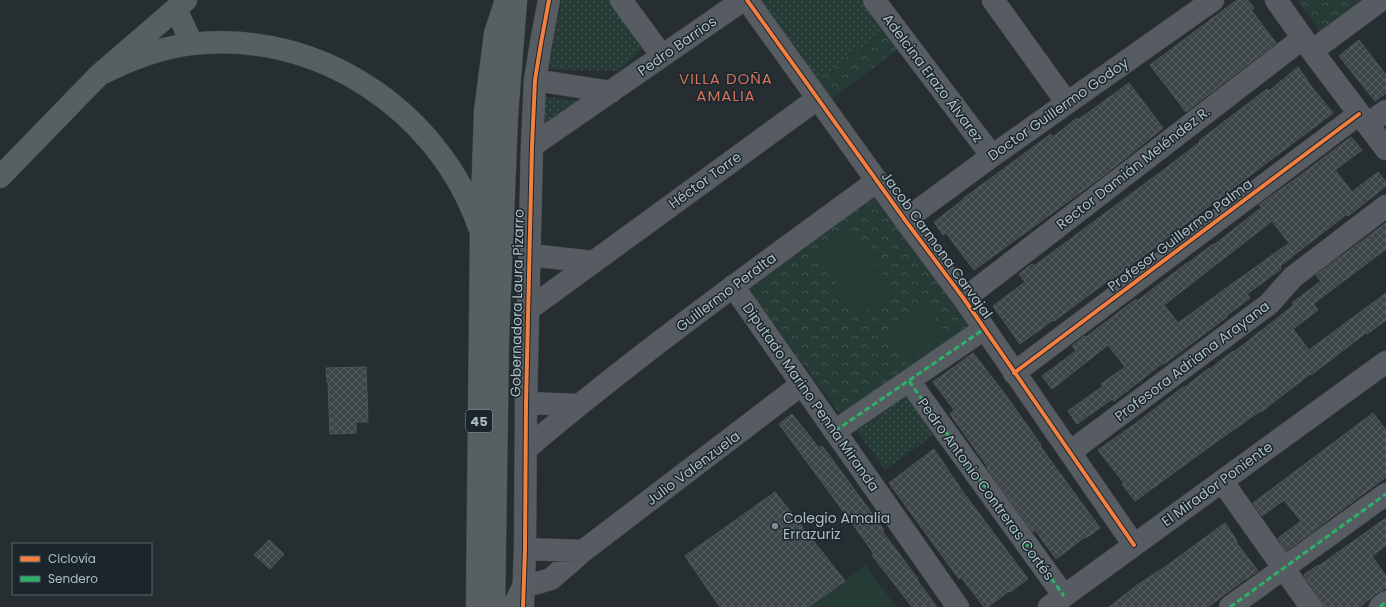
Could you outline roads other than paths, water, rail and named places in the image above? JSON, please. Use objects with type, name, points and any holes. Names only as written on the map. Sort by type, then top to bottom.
[{"type":"main road","name":"45","points":[[477,607],[481,235],[485,112],[495,34],[506,0]]},
{"type":"main road","name":"Gobernadora Laura Pizarro","points":[[494,607],[498,338],[507,123],[516,0]]},
{"type":"main road","points":[[0,176],[99,75],[181,4],[192,44]]},
{"type":"main road","points":[[99,75],[120,64],[163,49],[192,44],[247,44],[275,48],[301,55],[352,77],[376,91],[412,122],[435,147],[451,169],[464,193],[481,235],[498,338]]},
{"type":"main road","points":[[513,607],[523,597]]},
{"type":"street","name":"Gobernadora Laura Pizarro","points":[[523,597],[532,146],[535,80],[549,0]]},
{"type":"street","points":[[621,0],[662,56]]},
{"type":"street","name":"Pedro Barrios","points":[[532,146],[743,0]]},
{"type":"street","name":"Jacob Carmona Carvajal","points":[[747,0],[817,99],[964,299],[1134,545]]},
{"type":"street","name":"Adelcina Erazo Álvarez","points":[[874,0],[992,156]]},
{"type":"street","points":[[993,0],[1067,103]]},
{"type":"street","name":"Doctor Guillermo Godoy","points":[[905,220],[992,156],[1213,0]]},
{"type":"street","points":[[1276,0],[1307,44],[1386,148]]},
{"type":"street","name":"Rector Damián Meléndez R.","points":[[964,299],[1307,44],[1382,0]]},
{"type":"street","points":[[535,80],[610,92]]},
{"type":"street","name":"Héctor Torre","points":[[529,309],[817,99]]},
{"type":"street","name":"Profesor Guillermo Palma","points":[[1014,373],[1364,119],[1386,111]]},
{"type":"street","name":"Guillermo Peralta","points":[[526,449],[578,405],[733,286],[877,181]]},
{"type":"street","name":"Profesora Adriana Arayana","points":[[1070,452],[1269,304],[1294,277],[1386,206]]},
{"type":"street","points":[[530,255],[593,262]]},
{"type":"street","name":"Diputado Marino Penna Miranda","points":[[733,286],[958,607]]},
{"type":"street","points":[[835,431],[984,329]]},
{"type":"street","name":"El Mirador Poniente","points":[[1056,602],[1386,362]]},
{"type":"street","name":"Pedro Antonio Contreras Cortés","points":[[909,381],[1056,602]]},
{"type":"street","name":"Julio Valenzuela","points":[[523,597],[551,579],[583,551],[802,384]]},
{"type":"street","points":[[526,403],[578,405]]},
{"type":"street","points":[[1222,481],[1311,607]]},
{"type":"street","points":[[1230,607],[1386,494]]},
{"type":"street","points":[[525,549],[583,551]]},
{"type":"street","points":[[1380,607],[1386,602]]},
{"type":"place","name":"Colegio Amalia Errazuriz","points":[[775,526]]},
{"type":"district","name":"VILLA DOÑA AMALIA","points":[[726,86]]}]
